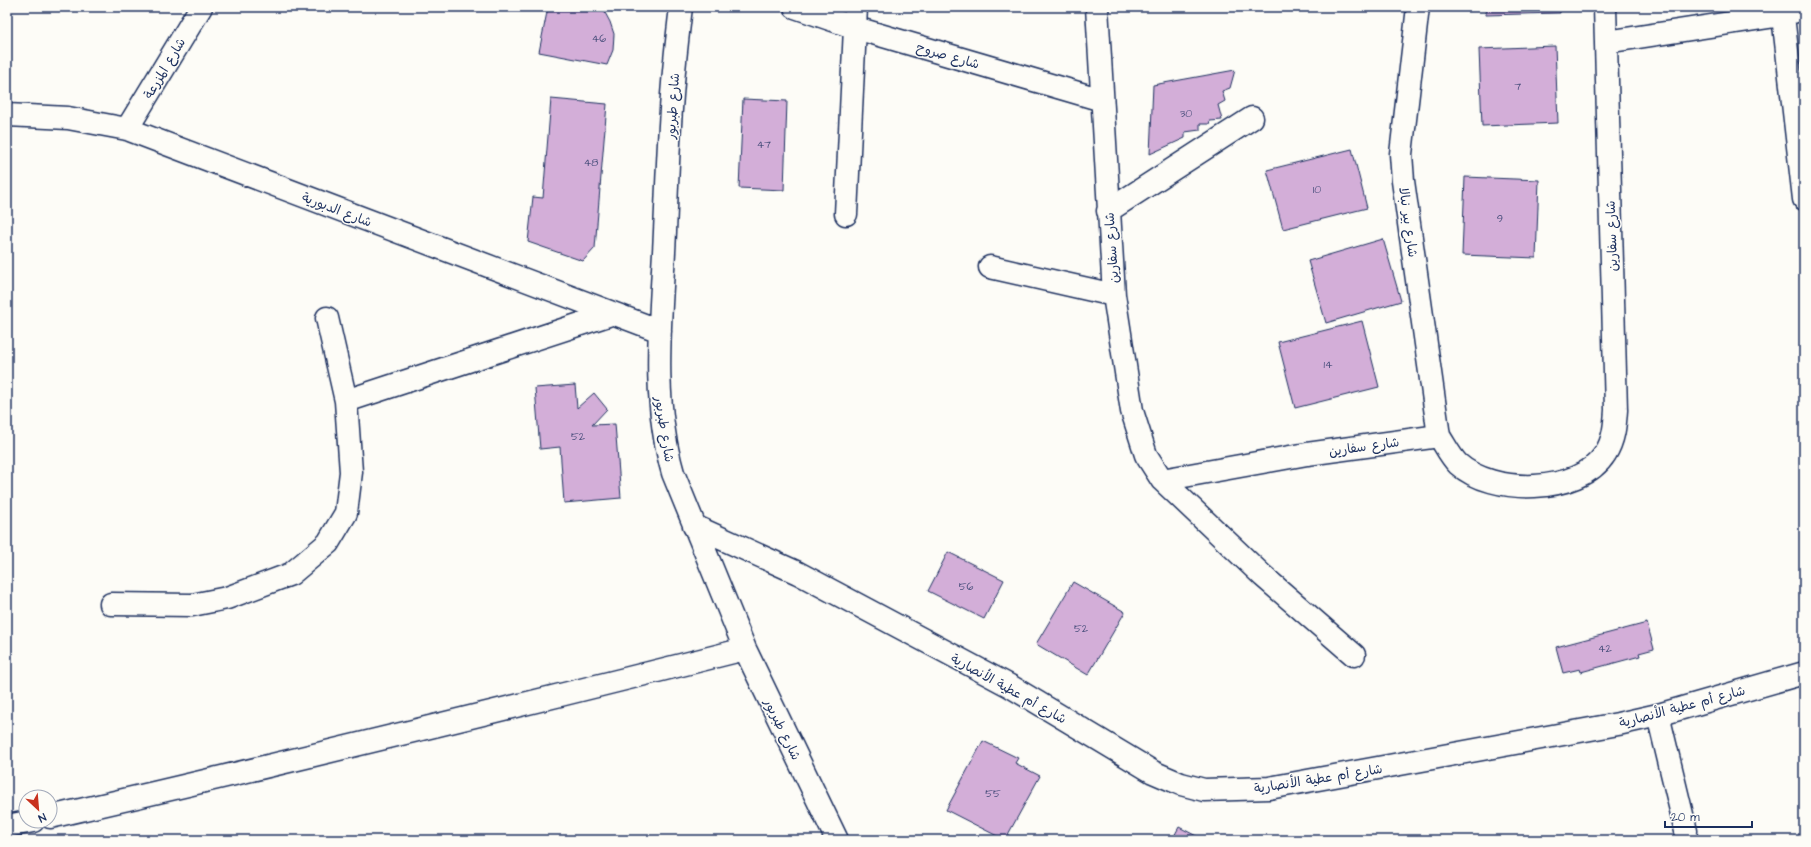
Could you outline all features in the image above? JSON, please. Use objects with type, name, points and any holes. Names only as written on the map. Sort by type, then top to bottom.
[{"type":"street","name":"شارع المزرعة","points":[[127,129],[201,7]]},
{"type":"street","name":"شارع طبربور","points":[[681,7],[673,83],[660,331],[660,405],[666,449],[673,473],[745,649],[837,840]]},
{"type":"street","name":"شارع صروح","points":[[795,7],[856,17],[1102,100]]},
{"type":"street","name":"شارع سفارين","points":[[1097,7],[1114,295],[1136,429],[1146,455],[1162,480],[1307,454],[1439,436],[1458,464],[1469,471],[1492,481],[1523,487],[1550,485],[1579,476],[1598,463],[1610,446],[1614,426],[1616,410],[1604,7]]},
{"type":"street","name":"شارع بير نبالا","points":[[1418,7],[1401,154],[1403,181],[1439,436]]},
{"type":"street","points":[[1606,42],[1782,11],[1804,9]]},
{"type":"street","points":[[1782,11],[1803,177],[1804,199]]},
{"type":"street","points":[[846,214],[856,17]]},
{"type":"street","name":"شارع الدبورية","points":[[7,115],[68,118],[127,129],[611,314],[660,331]]},
{"type":"street","points":[[1108,211],[1252,118]]},
{"type":"street","points":[[990,267],[1114,295]]},
{"type":"street","points":[[346,401],[611,314]]},
{"type":"street","points":[[111,604],[192,605],[227,598],[291,574],[328,543],[346,513],[350,472],[346,401],[327,318]]},
{"type":"street","points":[[1162,480],[1263,576],[1354,655]]},
{"type":"street","name":"شارع أم عطية الأنصارية","points":[[694,526],[798,573],[1010,686],[1153,772],[1180,784],[1204,790],[1269,788],[1658,715],[1804,673]]},
{"type":"street","points":[[58,815],[192,785],[745,649]]},
{"type":"street","points":[[1658,715],[1686,830]]},
{"type":"building","points":[[548,7],[602,7],[610,22],[614,34],[613,50],[607,65],[539,52]]},
{"type":"building","points":[[1486,7],[1560,7],[1560,13],[1486,15]]},
{"type":"building","points":[[1555,46],[1558,123],[1482,126],[1479,49]]},
{"type":"building","points":[[1235,70],[1230,88],[1222,91],[1225,101],[1218,105],[1222,120],[1210,121],[1209,124],[1200,124],[1200,130],[1185,132],[1185,138],[1150,154],[1153,85]]},
{"type":"building","points":[[551,99],[607,104],[595,248],[583,261],[528,242],[533,197],[543,198]]},
{"type":"building","points":[[743,99],[787,101],[784,190],[739,188]]},
{"type":"building","points":[[1352,149],[1367,208],[1283,229],[1267,170]]},
{"type":"building","points":[[1465,177],[1539,180],[1536,258],[1462,255]]},
{"type":"building","points":[[1383,239],[1401,301],[1326,323],[1308,261]]},
{"type":"building","points":[[1362,321],[1379,387],[1295,408],[1278,342]]},
{"type":"building","points":[[575,385],[577,408],[594,393],[607,409],[592,425],[615,424],[621,498],[564,503],[560,447],[540,449],[535,388]]},
{"type":"building","points":[[948,552],[1004,580],[984,619],[928,591]]},
{"type":"building","points":[[1073,582],[1125,612],[1088,675],[1036,644]]},
{"type":"building","points":[[1647,623],[1654,649],[1639,653],[1640,656],[1581,672],[1580,669],[1563,673],[1556,647]]},
{"type":"building","points":[[983,741],[1018,758],[1015,763],[1040,776],[1005,840],[946,810]]},
{"type":"building","points":[[1179,827],[1204,840],[1172,840]]}]
